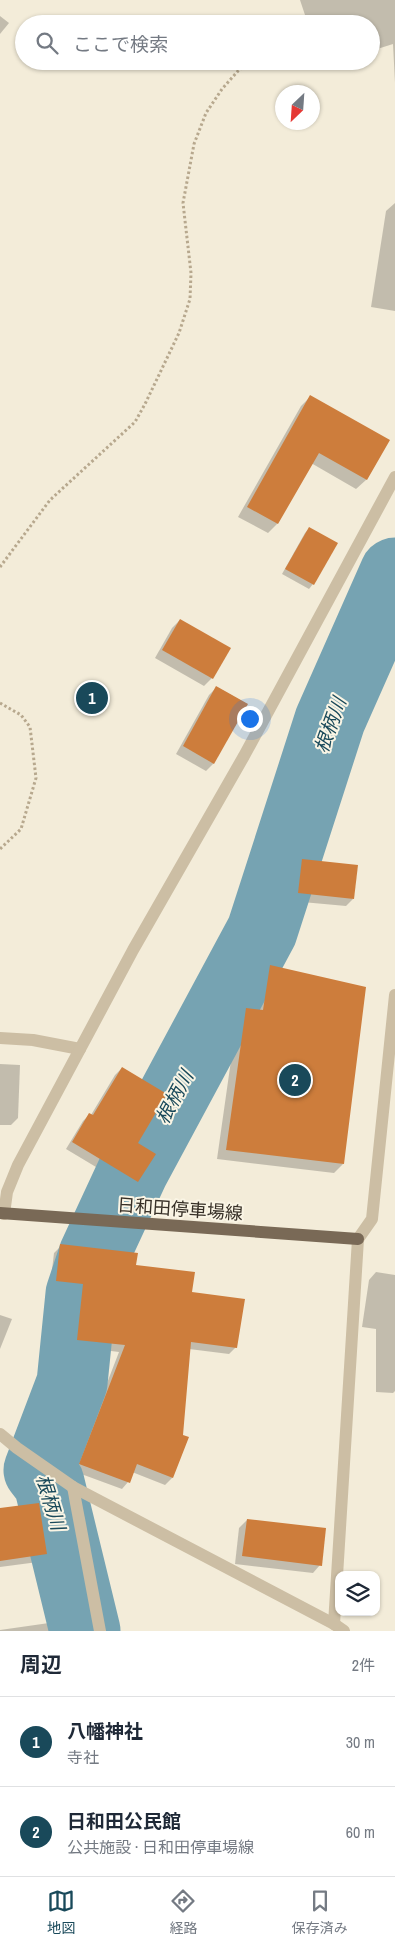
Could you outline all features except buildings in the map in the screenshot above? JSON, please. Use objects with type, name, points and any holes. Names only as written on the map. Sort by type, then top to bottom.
[{"type":"main road","name":"日和田停車場線","points":[[2,1214],[358,1239]]},
{"type":"street","points":[[2,1214],[7,1192],[18,1165],[133,950],[244,756],[395,477]]},
{"type":"street","points":[[0,1434],[73,1487],[339,1627],[358,1239],[372,1219],[395,995]]},
{"type":"street","points":[[0,1038],[33,1040],[80,1049]]},
{"type":"street","points":[[73,1487],[100,1631]]},
{"type":"path","points":[[0,567],[50,500],[135,422],[179,334],[190,299],[191,273],[183,203],[194,144],[206,113],[239,70]]},
{"type":"path","points":[[0,703],[21,715],[30,728],[36,778],[20,829],[0,849]]},
{"type":"waterway","name":"根柄川","points":[[85,1631],[49,1483],[39,1470],[72,1383],[81,1294],[94,1255],[133,1171],[262,931],[330,720],[395,573]]},
{"type":"place","name":"八幡神社","points":[[92,698]]},
{"type":"place","name":"日和田公民館","points":[[295,1080]]}]
